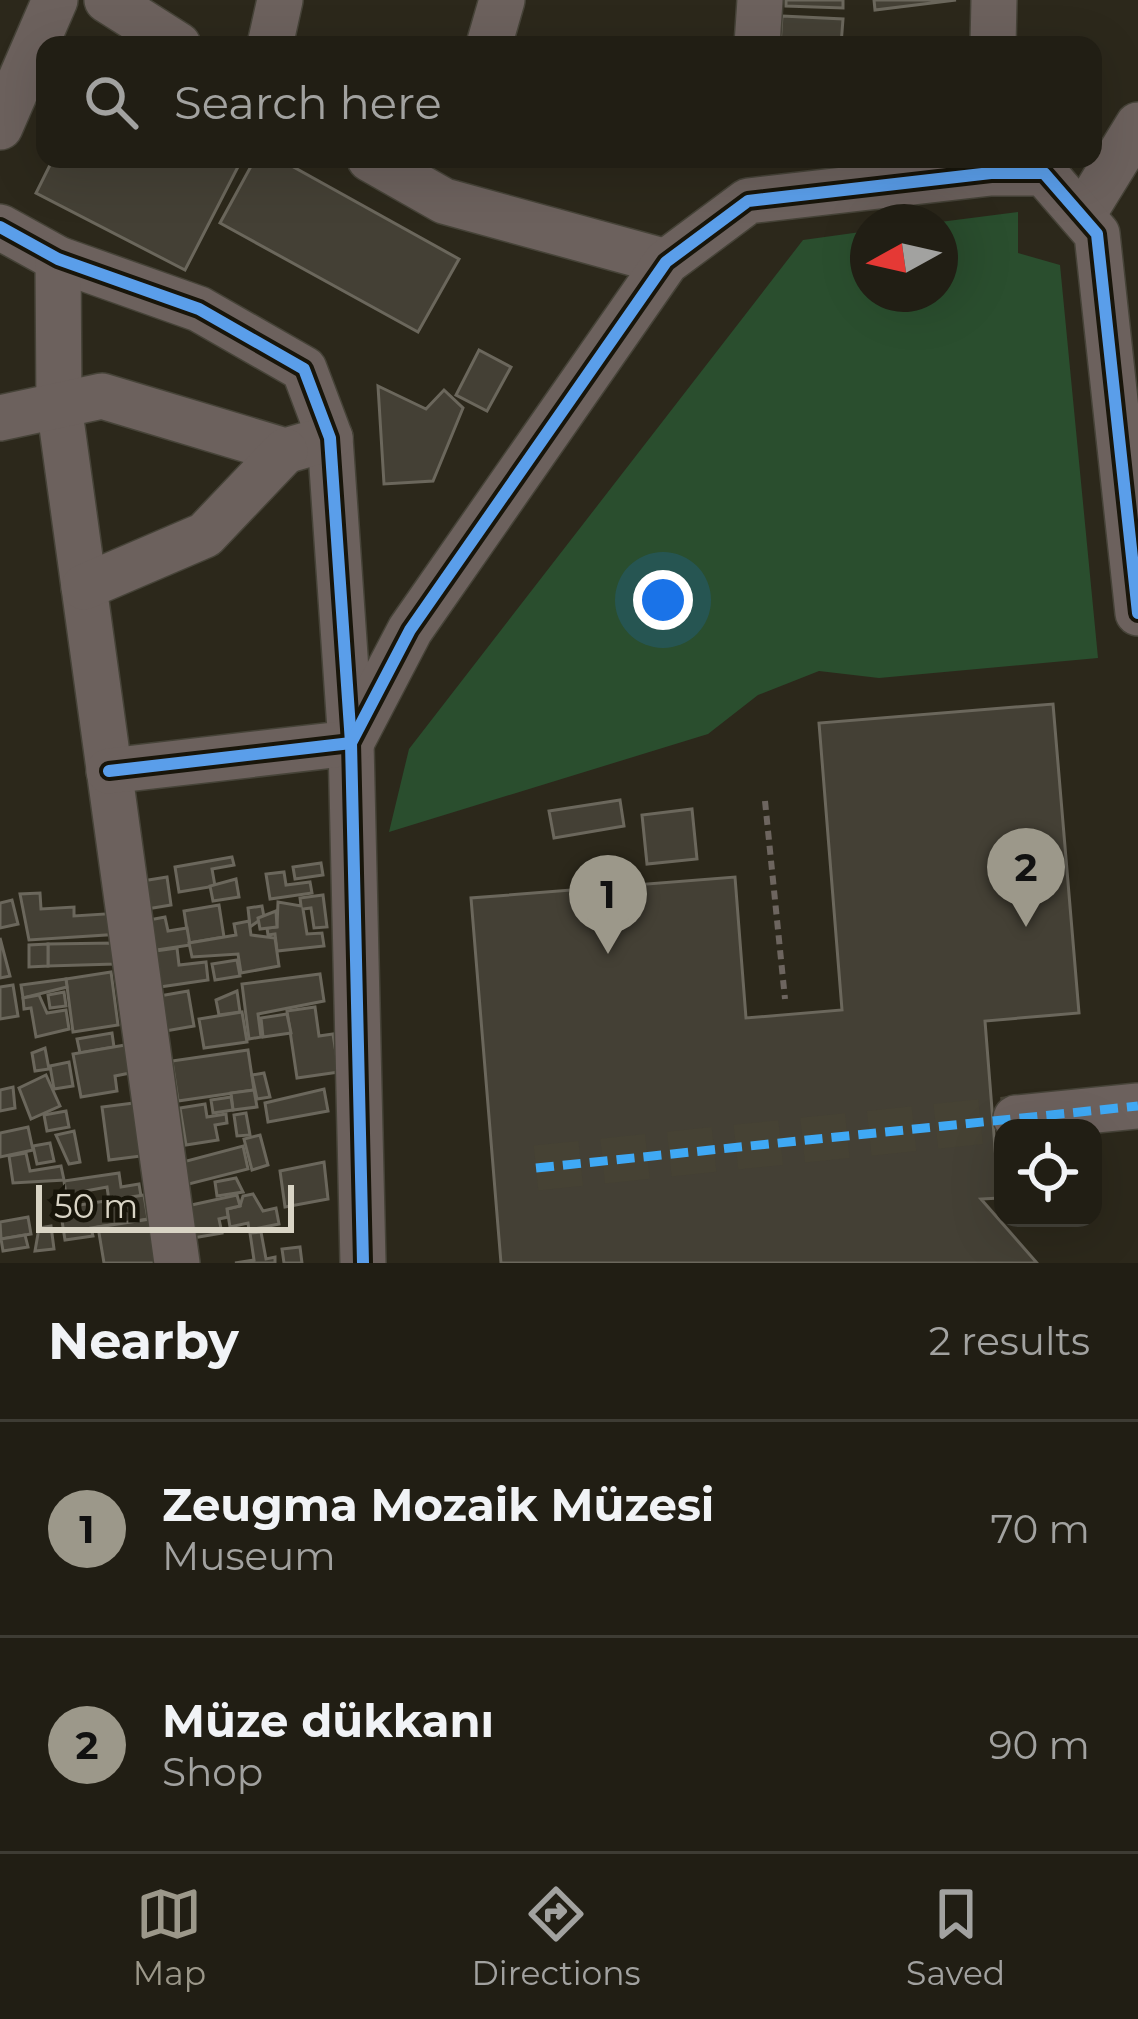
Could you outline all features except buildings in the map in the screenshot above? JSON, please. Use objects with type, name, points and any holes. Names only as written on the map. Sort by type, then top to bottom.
[{"type":"street","points":[[39,36],[55,0]]},
{"type":"street","points":[[107,0],[164,36]]},
{"type":"street","points":[[272,36],[280,0]]},
{"type":"street","points":[[492,36],[502,0]]},
{"type":"street","points":[[758,36],[760,0]]},
{"type":"street","points":[[993,36],[994,0]]},
{"type":"street","points":[[0,127],[36,44]]},
{"type":"street","points":[[1082,216],[1138,124]]},
{"type":"street","points":[[404,168],[450,180],[666,262]]},
{"type":"street","points":[[351,743],[410,630],[666,262],[750,180],[957,168]]},
{"type":"street","points":[[1006,168],[1044,173],[1097,234],[1138,613]]},
{"type":"street","points":[[0,227],[58,259],[199,309],[304,369],[330,438],[351,743],[364,1263]]},
{"type":"street","points":[[58,259],[59,405],[177,1263]]},
{"type":"street","points":[[0,418],[102,395],[284,451]]},
{"type":"street","points":[[84,587],[206,535],[284,451],[330,438]]},
{"type":"street","points":[[110,771],[351,743]]},
{"type":"street","points":[[1016,1118],[1138,1106]]},
{"type":"path","points":[[765,801],[785,999]]},
{"type":"green space","points":[[1018,212],[1018,253],[1060,265],[1098,658],[879,678],[819,671],[758,695],[708,734],[389,832],[409,749],[803,240],[850,233],[850,312],[958,312],[958,220]]},
{"type":"tunnel","points":[[536,1168],[1016,1118]]},
{"type":"marked path","points":[[536,1168],[1138,1106]]},
{"type":"cycle path","points":[[109,771],[351,743],[410,630],[666,262],[748,201],[991,173],[1044,173],[1097,234],[1138,613]]},
{"type":"cycle path","points":[[0,227],[58,259],[199,309],[304,369],[330,438],[351,743],[363,1263]]},
{"type":"place","name":"Müze dükkanı","points":[[1026,927]]},
{"type":"place","name":"Zeugma Mozaik Müzesi","points":[[608,954]]}]
